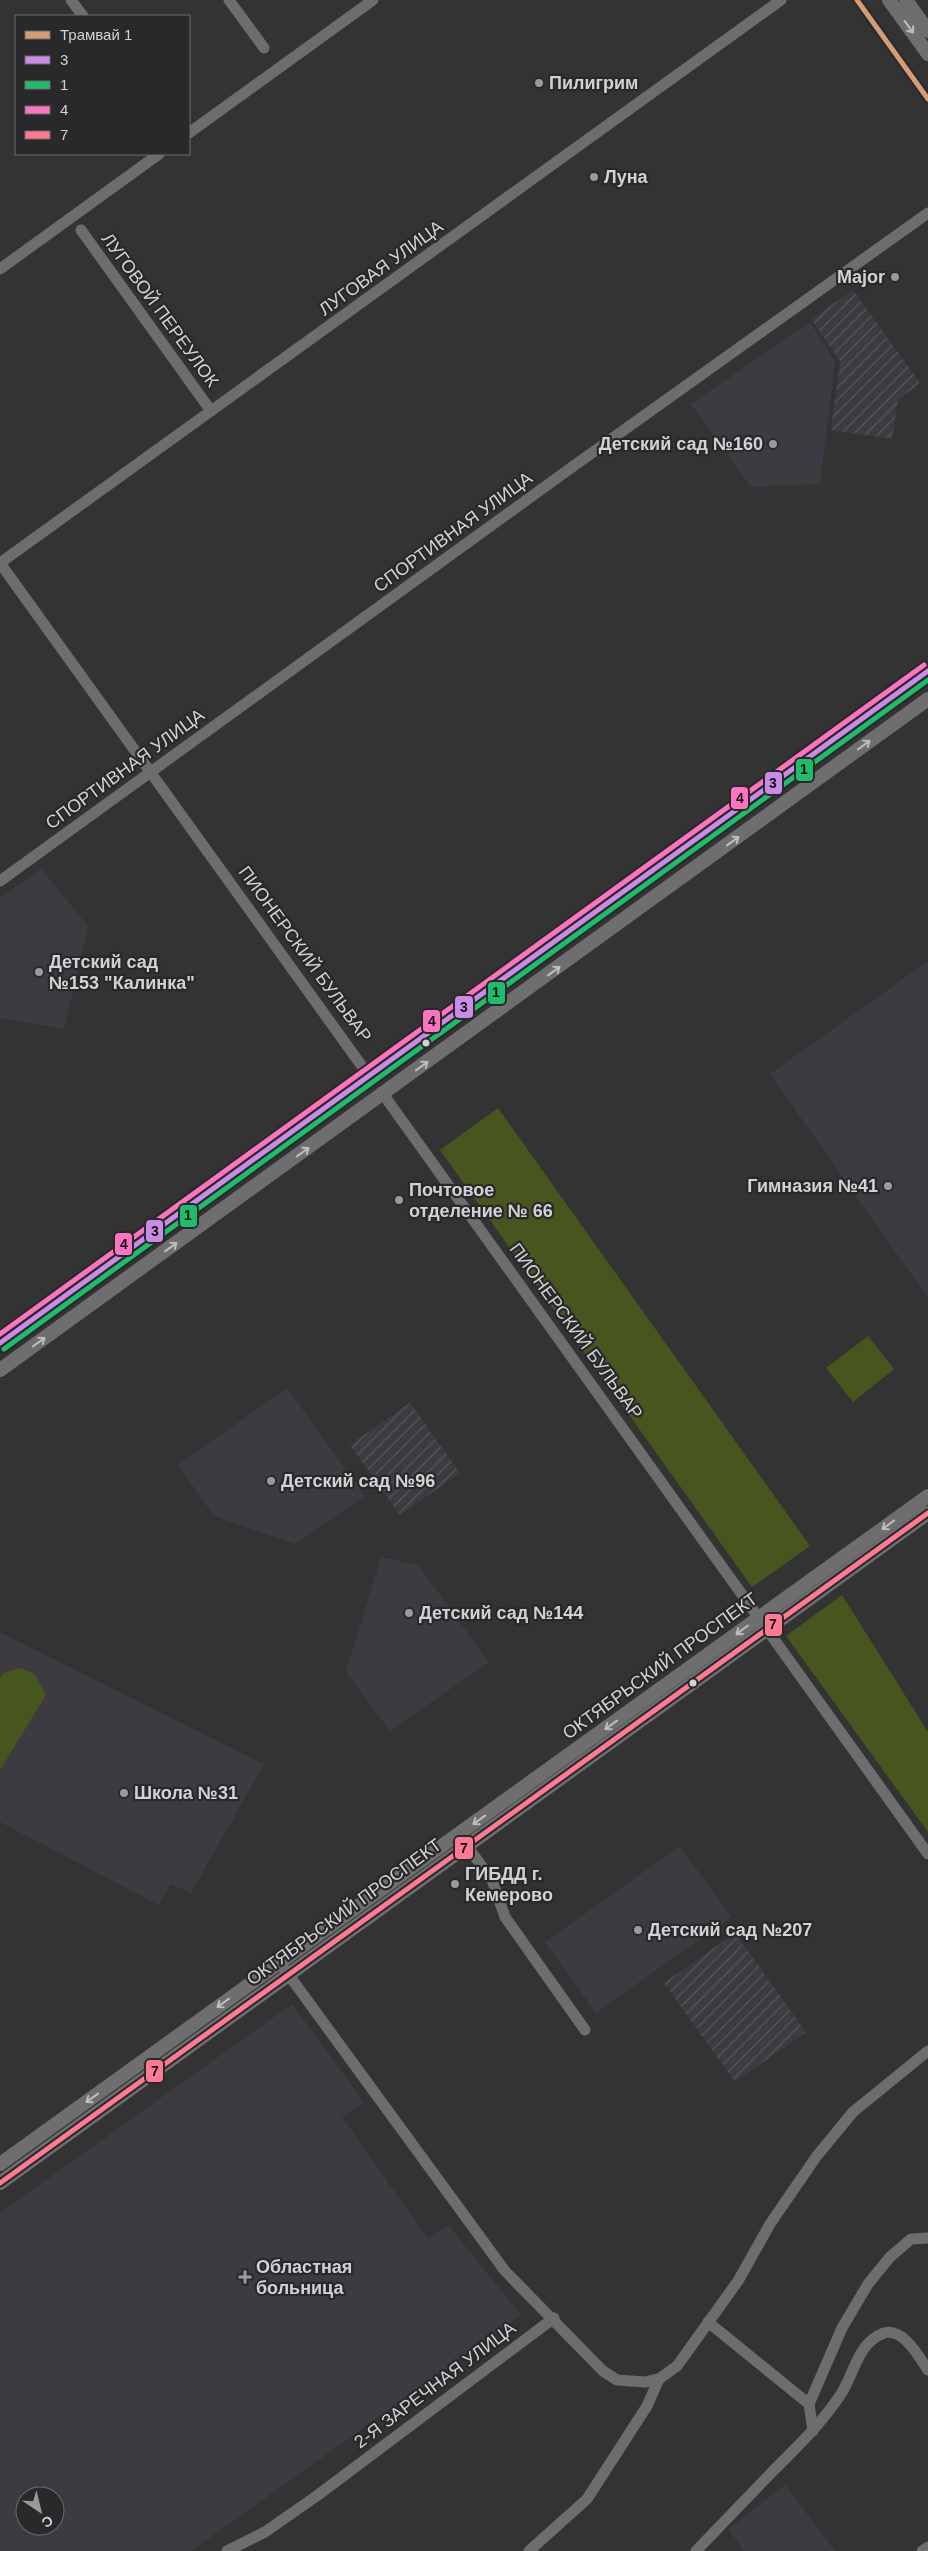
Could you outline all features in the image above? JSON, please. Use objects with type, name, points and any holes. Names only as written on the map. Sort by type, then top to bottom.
[{"type":"main road","points":[[889,0],[928,54]]},
{"type":"main road","points":[[906,0],[928,31]]},
{"type":"main road","points":[[0,1343],[928,671]]},
{"type":"main road","points":[[0,1370],[928,699]]},
{"type":"main road","name":"ПИОНЕРСКИЙ БУЛЬВАР","points":[[369,1076],[383,1094]]},
{"type":"main road","name":"ОКТЯБРЬСКИЙ ПРОСПЕКТ","points":[[0,2164],[928,1496]]},
{"type":"main road","name":"ОКТЯБРЬСКИЙ ПРОСПЕКТ","points":[[0,2183],[928,1513]]},
{"type":"street","points":[[71,0],[82,15]]},
{"type":"street","points":[[229,0],[264,48]]},
{"type":"street","points":[[190,132],[373,0]]},
{"type":"street","name":"ЛУГОВАЯ УЛИЦА","points":[[0,563],[781,0]]},
{"type":"street","points":[[0,269],[159,155]]},
{"type":"street","name":"СПОРТИВНАЯ УЛИЦА","points":[[0,881],[928,213]]},
{"type":"street","name":"ЛУГОВОЙ ПЕРЕУЛОК","points":[[81,230],[211,411]]},
{"type":"street","name":"ПИОНЕРСКИЙ БУЛЬВАР","points":[[0,563],[369,1076]]},
{"type":"street","name":"ПИОНЕРСКИЙ БУЛЬВАР","points":[[383,1094],[760,1617],[928,1854]]},
{"type":"street","points":[[467,1846],[492,1880],[505,1917],[585,2030]]},
{"type":"street","points":[[280,1963],[505,2271],[523,2292],[554,2318],[603,2371],[617,2380],[645,2382],[658,2379],[677,2366],[738,2281],[770,2224],[816,2157],[852,2112],[928,2051]]},
{"type":"street","points":[[813,2431],[809,2404],[842,2328],[868,2284],[890,2257],[911,2239],[928,2238]]},
{"type":"street","name":"2-Я ЗАРЕЧНАЯ УЛИЦА","points":[[227,2551],[265,2532],[318,2495],[554,2318]]},
{"type":"street","points":[[708,2322],[809,2404]]},
{"type":"street","points":[[696,2551],[813,2431],[842,2392],[858,2355],[870,2341],[885,2332],[899,2335],[909,2344],[928,2370]]},
{"type":"street","points":[[529,2551],[587,2499],[647,2406],[658,2379]]},
{"type":"street","points":[[922,2551],[928,2547]]},
{"type":"shaded area","points":[[853,290],[920,383],[898,400],[892,439],[831,430],[840,361],[811,319]]},
{"type":"shaded area","name":"Детский сад №160","points":[[810,322],[835,361],[820,484],[751,487],[691,404]]},
{"type":"shaded area","name":"Детский сад №153 \"Калинка\"","points":[[41,869],[88,926],[64,1029],[0,1018],[0,898]]},
{"type":"shaded area","name":"Гимназия №41","points":[[928,961],[928,1298],[770,1074]]},
{"type":"shaded area","name":"Детский сад №96","points":[[287,1388],[365,1496],[295,1544],[214,1516],[178,1465]]},
{"type":"shaded area","points":[[410,1403],[460,1473],[400,1515],[350,1445]]},
{"type":"shaded area","name":"Детский сад №144","points":[[381,1557],[418,1565],[489,1662],[390,1731],[346,1672]]},
{"type":"shaded area","name":"Школа №31","points":[[0,1632],[264,1764],[191,1893],[171,1884],[159,1905],[0,1822]]},
{"type":"shaded area","name":"Детский сад №207","points":[[680,1846],[731,1917],[596,2013],[545,1942]]},
{"type":"shaded area","points":[[735,1933],[806,2032],[735,2082],[664,1983]]},
{"type":"shaded area","name":"Областная больница","points":[[292,2004],[364,2102],[342,2117],[428,2239],[448,2225],[521,2315],[191,2551],[0,2551],[0,2213]]},
{"type":"shaded area","points":[[785,2485],[835,2551],[744,2551],[728,2529]]},
{"type":"green space","points":[[498,1108],[810,1546],[752,1587],[440,1150]]},
{"type":"green space","points":[[868,1336],[894,1369],[853,1402],[826,1368]]},
{"type":"green space","points":[[842,1595],[928,1732],[928,1832],[786,1636]]},
{"type":"green space","points":[[19,1668],[35,1674],[46,1695],[0,1770],[0,1678],[3,1673]]},
{"type":"tram line","name":"1","points":[[857,0],[928,99]]},
{"type":"transit line","name":"4","points":[[0,1334],[924,665]]},
{"type":"transit line","name":"3","points":[[0,1343],[928,671]]},
{"type":"transit line","name":"1","points":[[4,1349],[928,680]]},
{"type":"transit line","name":"7","points":[[0,2183],[928,1513]]},
{"type":"place","name":"Пилигрим","points":[[539,83]]},
{"type":"place","name":"Луна","points":[[594,177]]},
{"type":"place","name":"Major","points":[[895,277]]},
{"type":"place","name":"Детский сад №160","points":[[773,444]]},
{"type":"place","name":"Детский сад №153 \"Калинка\"","points":[[39,972]]},
{"type":"place","name":"Гимназия №41","points":[[888,1186]]},
{"type":"place","name":"Почтовое отделение № 66","points":[[399,1200]]},
{"type":"place","name":"Детский сад №96","points":[[271,1481]]},
{"type":"place","name":"Детский сад №144","points":[[409,1613]]},
{"type":"place","name":"Школа №31","points":[[124,1793]]},
{"type":"place","name":"ГИБДД г. Кемерово","points":[[455,1884]]},
{"type":"place","name":"Детский сад №207","points":[[638,1930]]},
{"type":"place","name":"Областная больница","points":[[245,2277]]}]
